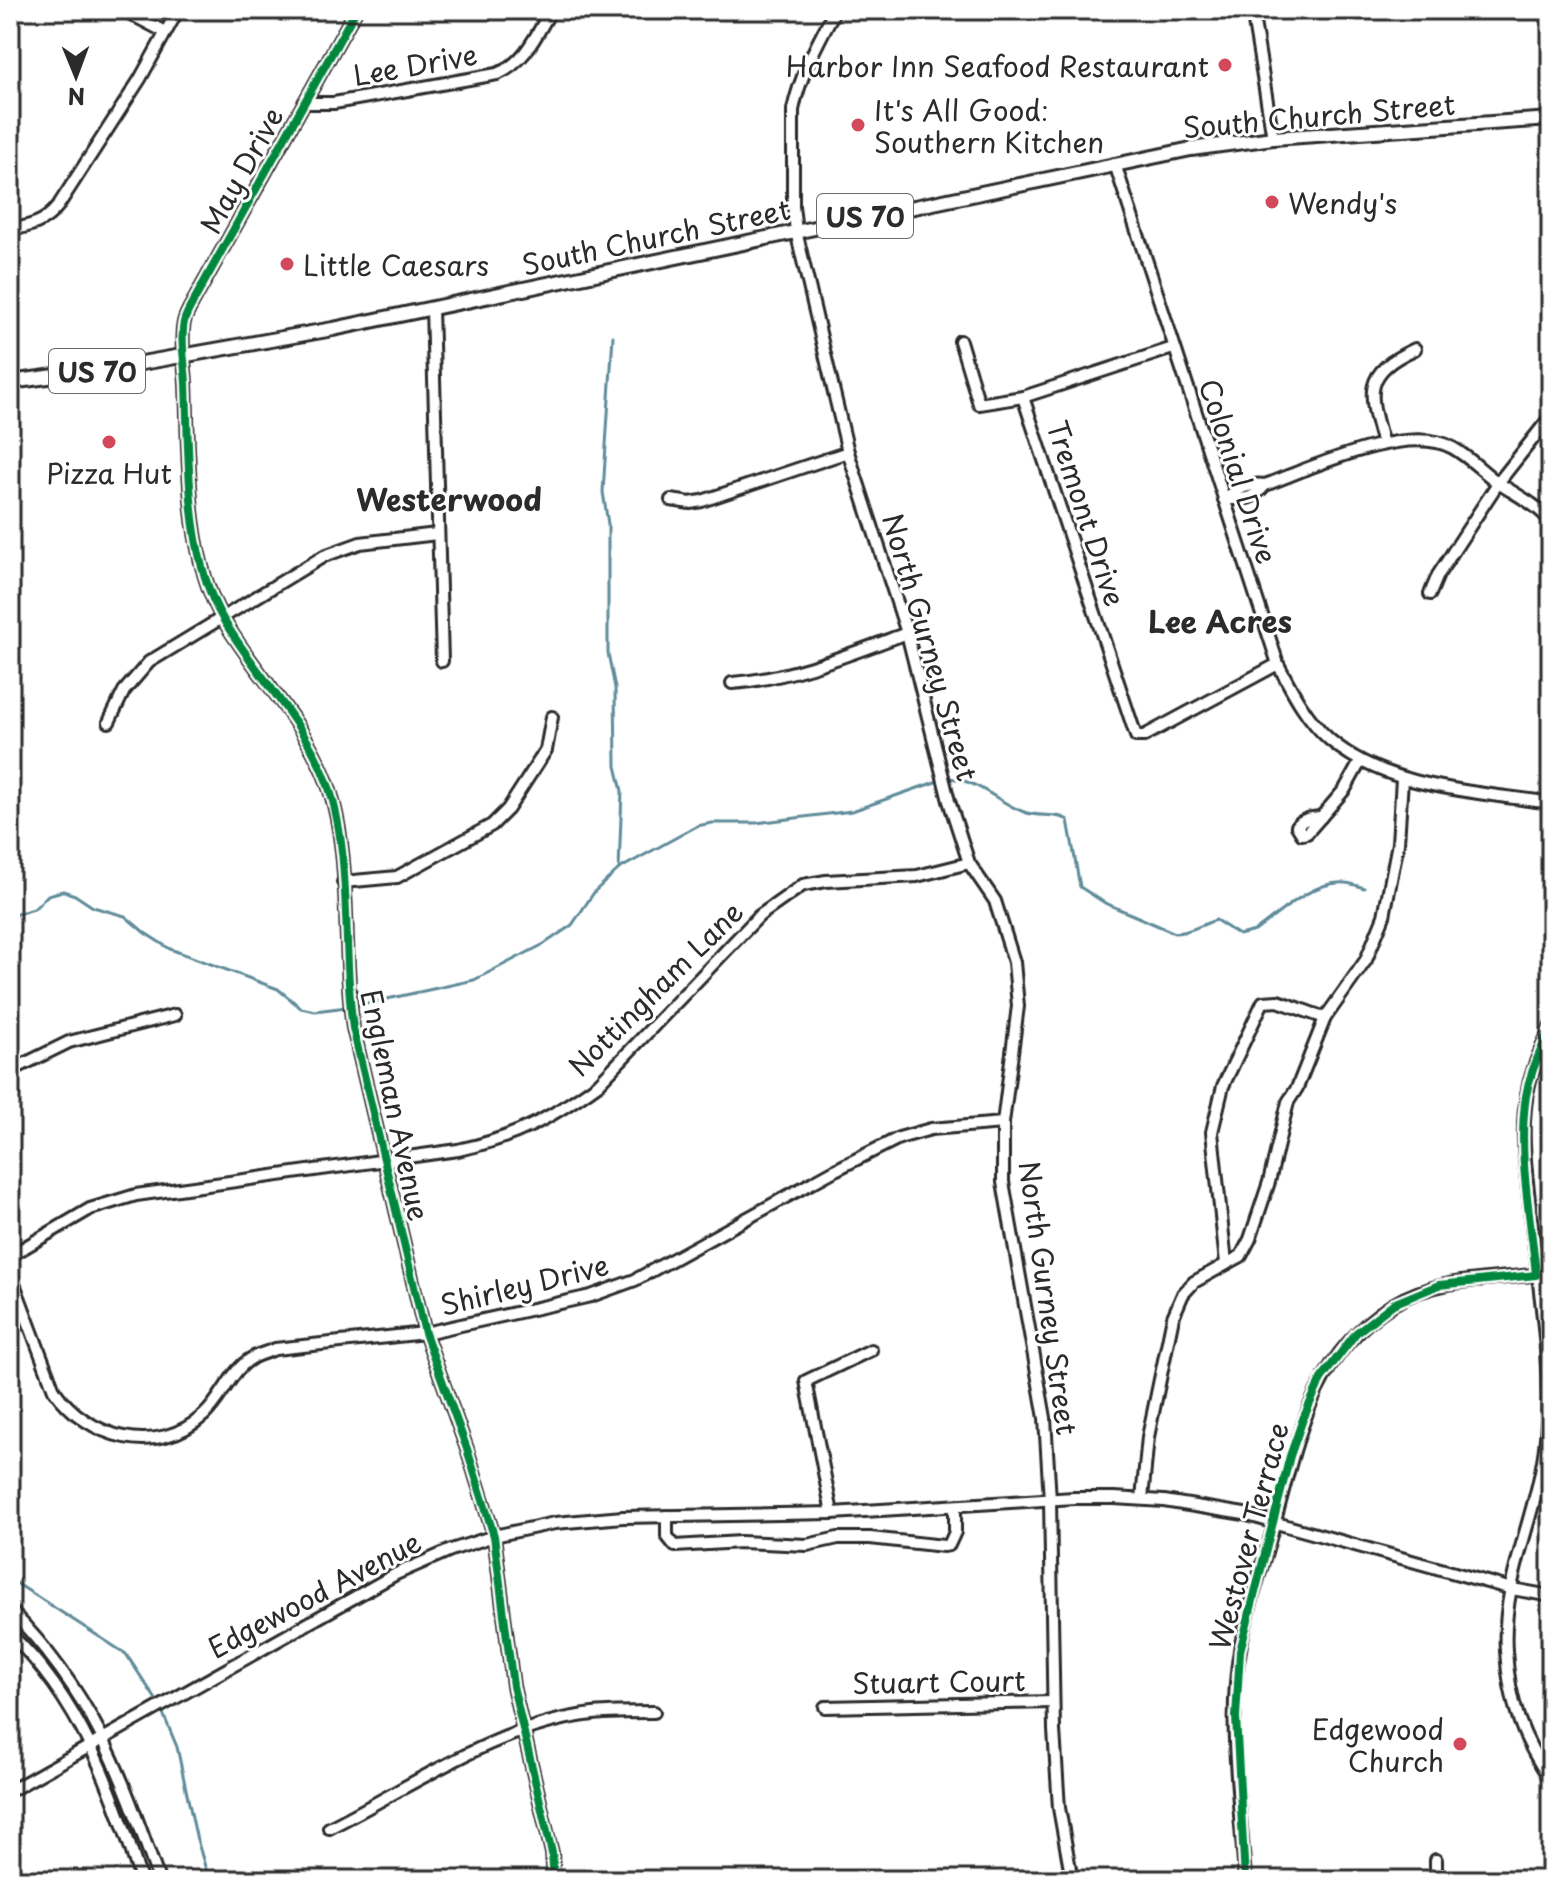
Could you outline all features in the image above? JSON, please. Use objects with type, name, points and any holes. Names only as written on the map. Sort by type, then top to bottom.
[{"type":"main road","name":"South Church Street","points":[[10,382],[319,332],[1169,153],[1273,138],[1551,119]]},
{"type":"street","points":[[123,10],[165,32]]},
{"type":"street","points":[[10,230],[39,223],[49,217],[140,79],[178,10]]},
{"type":"street","name":"May Drive","points":[[184,356],[184,322],[197,295],[356,10]]},
{"type":"street","name":"Lee Drive","points":[[304,103],[334,103],[497,74],[520,60],[551,10]]},
{"type":"street","name":"North Gurney Street","points":[[835,10],[801,79],[793,110],[796,231],[848,452],[907,633],[949,801],[969,863],[995,901],[1016,973],[1017,1026],[1003,1123],[1003,1182],[1045,1418],[1059,1808],[1072,1880]]},
{"type":"street","points":[[1252,10],[1273,138]]},
{"type":"street","name":"Colonial Drive","points":[[1115,164],[1278,664],[1294,695],[1329,739],[1360,762],[1402,779],[1551,803]]},
{"type":"street","points":[[432,308],[442,661]]},
{"type":"street","points":[[960,341],[979,404],[1023,397],[1173,348]]},
{"type":"street","points":[[1383,444],[1371,399],[1373,384],[1395,358],[1415,349]]},
{"type":"street","name":"Engleman Avenue","points":[[184,356],[195,530],[206,579],[222,616],[316,756],[336,815],[343,882],[347,990],[353,1028],[425,1333],[467,1449],[494,1536],[509,1662],[549,1841],[554,1880]]},
{"type":"street","name":"Tremont Drive","points":[[1023,397],[1136,736],[1144,736],[1278,664]]},
{"type":"street","points":[[1430,594],[1438,575],[1498,483],[1551,416]]},
{"type":"street","points":[[1224,499],[1240,488],[1255,483],[1265,485],[1383,444],[1420,440],[1452,447],[1498,483],[1535,506],[1551,522]]},
{"type":"street","points":[[671,500],[702,501],[848,452]]},
{"type":"street","points":[[109,722],[124,691],[149,662],[324,556],[360,543],[437,534]]},
{"type":"street","points":[[732,683],[758,681],[907,633]]},
{"type":"street","points":[[343,882],[397,877],[492,825],[508,809],[546,750],[552,717]]},
{"type":"street","points":[[1321,817],[1345,789],[1360,762]]},
{"type":"street","points":[[1142,1499],[1148,1437],[1173,1317],[1183,1294],[1194,1282],[1241,1256],[1250,1239],[1269,1182],[1288,1102],[1297,1088],[1325,1018],[1366,960],[1384,916],[1398,843],[1402,779]]},
{"type":"street","name":"Nottingham Lane","points":[[10,1256],[90,1209],[136,1195],[458,1150],[502,1139],[534,1126],[598,1084],[759,916],[803,885],[917,876],[969,863]]},
{"type":"street","points":[[1226,1263],[1212,1132],[1223,1086],[1263,1002],[1278,1001],[1325,1018]]},
{"type":"street","points":[[10,1071],[69,1042],[175,1015]]},
{"type":"street","points":[[1551,1026],[1536,1056],[1525,1108],[1526,1173],[1548,1380],[1548,1418],[1542,1470],[1512,1589],[1506,1649],[1511,1691],[1529,1748],[1551,1780]]},
{"type":"street","name":"Shirley Drive","points":[[10,1273],[54,1390],[64,1404],[76,1416],[108,1434],[157,1439],[191,1424],[214,1405],[241,1367],[252,1358],[275,1349],[425,1333],[612,1290],[899,1138],[931,1129],[1003,1123]]},
{"type":"street","name":"Westover Terrace","points":[[1245,1880],[1236,1717],[1240,1651],[1290,1456],[1303,1419],[1328,1367],[1356,1333],[1393,1304],[1439,1285],[1551,1273]]},
{"type":"street","points":[[832,1513],[806,1381],[871,1350]]},
{"type":"street","name":"Edgewood Avenue","points":[[10,1791],[396,1574],[451,1550],[550,1523],[667,1516],[832,1513],[1050,1500],[1142,1499],[1222,1509],[1512,1589],[1551,1596]]},
{"type":"street","points":[[667,1516],[667,1536],[675,1546],[741,1542],[807,1545],[838,1538],[870,1538],[944,1546],[949,1545],[955,1532],[955,1506]]},
{"type":"street","points":[[10,1610],[65,1674],[104,1737],[159,1880]]},
{"type":"street","points":[[10,1634],[49,1678],[90,1745],[120,1813],[141,1880]]},
{"type":"street","name":"Stuart Court","points":[[825,1707],[1053,1702]]},
{"type":"street","points":[[329,1828],[460,1758],[523,1731],[591,1714],[654,1712]]},
{"type":"street","points":[[1436,1860],[1436,1880]]},
{"type":"waterway","points":[[613,336],[603,492],[608,524],[608,653],[615,688],[616,766],[622,791],[619,869]]},
{"type":"waterway","points":[[948,778],[979,787],[1024,812],[1068,820],[1080,887],[1105,903],[1175,933],[1216,920],[1239,935],[1255,931],[1297,900],[1321,887],[1345,883],[1364,888]]},
{"type":"waterway","points":[[355,1006],[474,980],[544,944],[572,925],[595,891],[619,869],[697,826],[756,823],[852,811],[941,780]]},
{"type":"waterway","points":[[10,916],[34,909],[48,895],[63,891],[93,907],[125,916],[170,949],[278,989],[301,1008],[315,1011],[347,1007]]},
{"type":"waterway","points":[[10,1579],[126,1654],[159,1704]]},
{"type":"waterway","points":[[162,1711],[177,1747],[209,1880]]},
{"type":"cycle path","points":[[356,10],[185,319],[183,344],[191,504],[202,565],[223,619],[306,739],[327,782],[335,810],[344,871],[353,1028],[425,1333],[467,1449],[494,1536],[513,1686],[552,1853],[554,1880]]},
{"type":"cycle path","points":[[1245,1880],[1236,1717],[1240,1651],[1290,1456],[1303,1419],[1321,1379],[1356,1333],[1393,1304],[1439,1285],[1536,1275],[1524,1163],[1524,1118],[1530,1077],[1551,1026]]},
{"type":"place","name":"Harbor Inn Seafood Restaurant","points":[[1225,65]]},
{"type":"place","name":"It's All Good: Southern Kitchen","points":[[858,125]]},
{"type":"place","name":"Wendy's","points":[[1272,202]]},
{"type":"place","name":"Little Caesars","points":[[287,264]]},
{"type":"place","name":"Pizza Hut","points":[[109,442]]},
{"type":"place","name":"Edgewood Church","points":[[1460,1744]]},
{"type":"district","name":"Westerwood","points":[[449,498]]},
{"type":"district","name":"Lee Acres","points":[[1220,620]]}]
